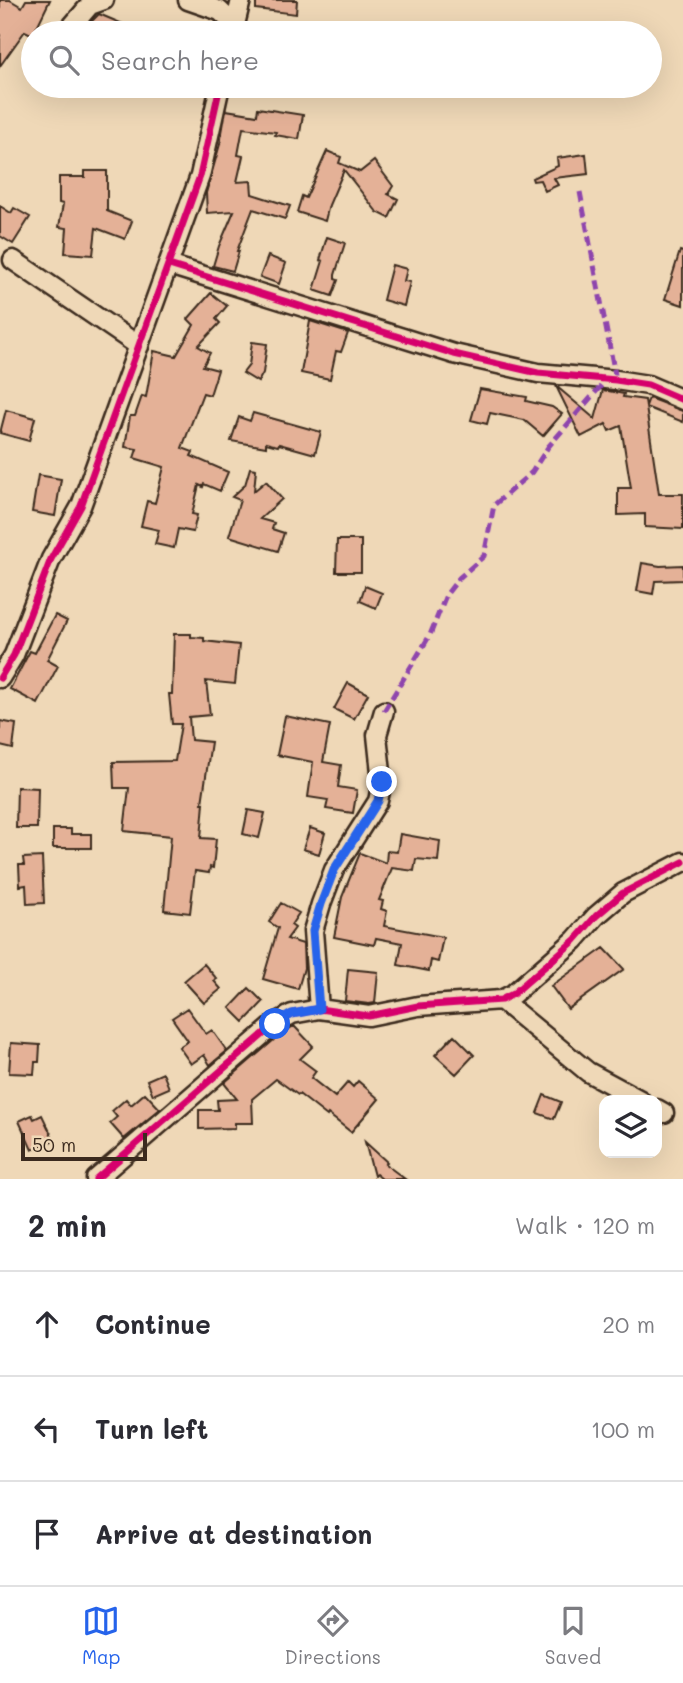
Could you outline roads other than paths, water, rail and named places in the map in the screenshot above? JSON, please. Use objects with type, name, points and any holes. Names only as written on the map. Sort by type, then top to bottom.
[{"type":"street","points":[[76,21],[90,5],[104,0]]},
{"type":"street","points":[[188,0],[220,11],[228,21]]},
{"type":"street","points":[[236,21],[241,0]]},
{"type":"street","points":[[0,678],[14,654],[51,559],[81,506],[200,176],[217,98]]},
{"type":"street","points":[[13,260],[139,346]]},
{"type":"street","points":[[169,265],[454,354],[538,373],[648,385],[683,400]]},
{"type":"street","points":[[319,1009],[313,931],[334,870],[378,801],[382,782],[377,736],[384,711]]},
{"type":"street","points":[[96,1179],[275,1024],[292,1014],[319,1009],[369,1016],[418,1006],[501,1000],[513,994],[623,894],[683,862]]},
{"type":"street","points":[[501,1000],[588,1072],[631,1095]]}]
